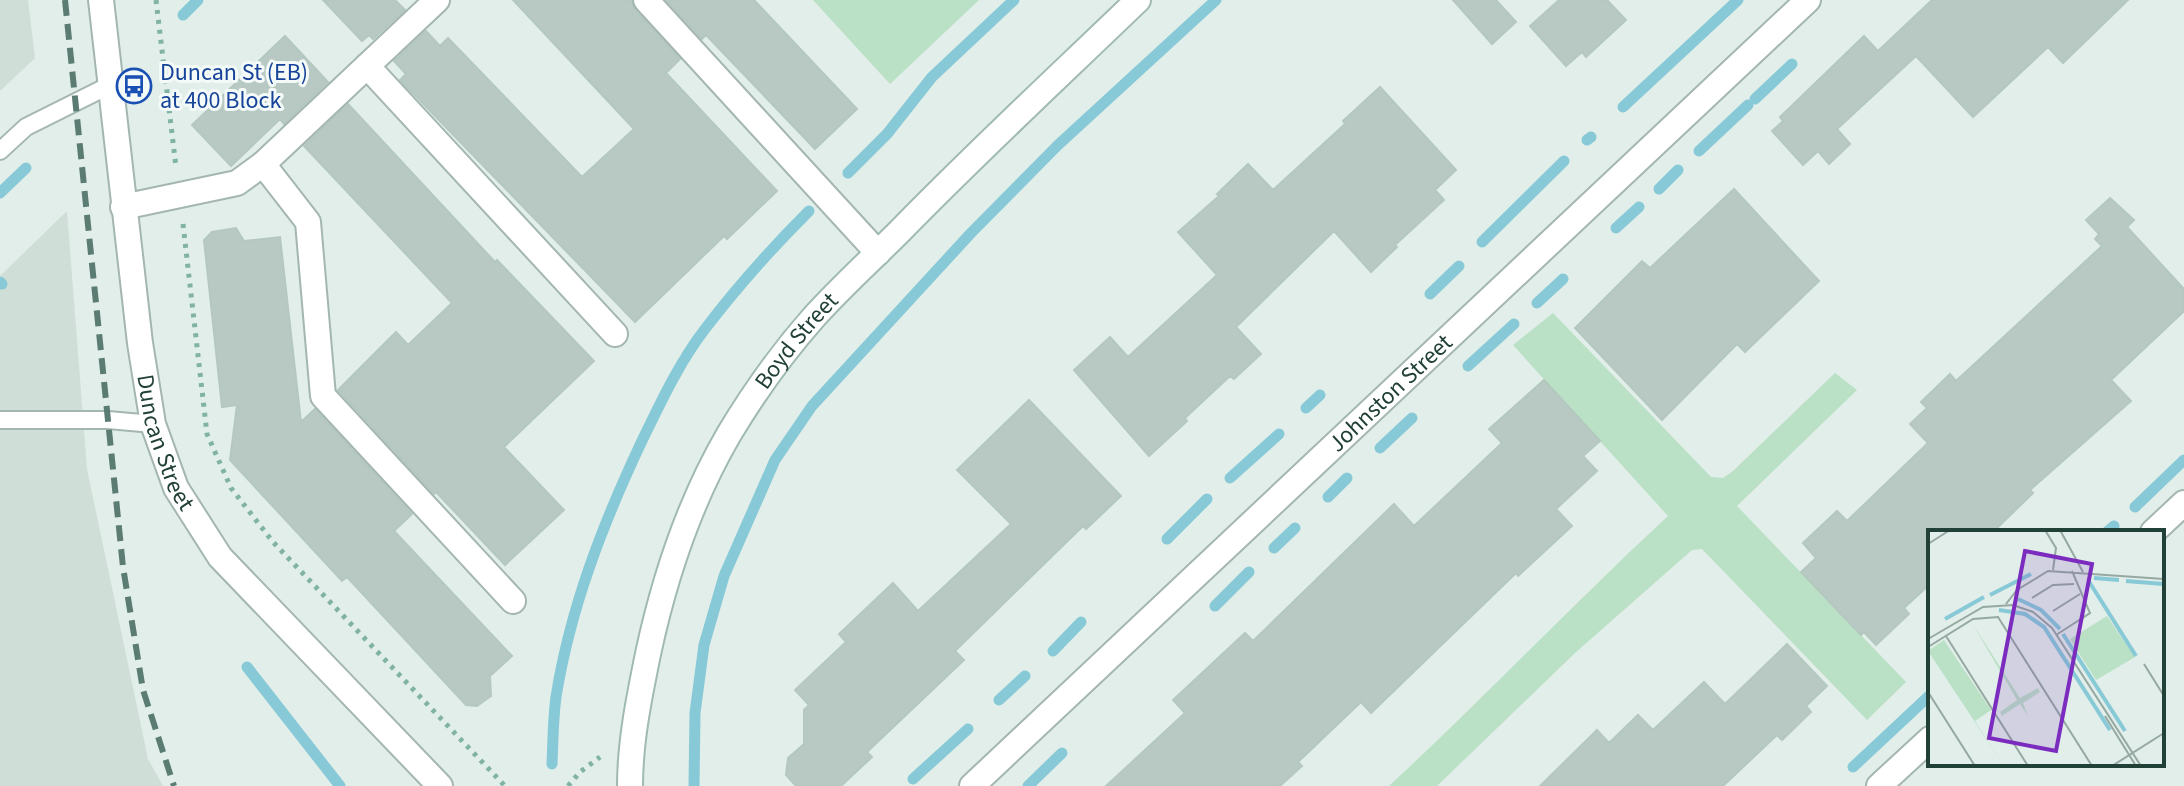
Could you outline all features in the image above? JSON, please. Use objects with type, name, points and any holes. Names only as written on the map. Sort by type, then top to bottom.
[{"type":"street","name":"Duncan Street","points":[[101,0],[123,207],[153,424],[176,488],[220,557],[440,786]]},
{"type":"street","points":[[123,207],[237,183],[263,164],[437,0]]},
{"type":"street","points":[[646,0],[878,253]]},
{"type":"street","name":"Boyd Street","points":[[630,786],[633,733],[656,614],[671,566],[706,479],[756,393],[814,318],[951,179],[1138,0]]},
{"type":"street","name":"Johnston Street","points":[[972,786],[1808,0]]},
{"type":"street","points":[[367,66],[615,334]]},
{"type":"street","points":[[263,164],[308,222],[323,396],[513,601]]},
{"type":"street","points":[[2155,530],[2184,503]]},
{"type":"street","points":[[1879,786],[1928,741]]},
{"type":"lane","points":[[0,151],[26,127],[110,85]]},
{"type":"lane","points":[[0,420],[108,420],[153,424]]},
{"type":"path","points":[[156,0],[207,434],[231,488],[273,542],[505,786]]},
{"type":"path","points":[[569,786],[580,772]]},
{"type":"shaded area","points":[[0,0],[28,0],[35,58],[0,91]]},
{"type":"shaded area","points":[[67,211],[87,469],[148,759],[163,786],[0,786],[0,276]]},
{"type":"green space","points":[[813,0],[979,0],[890,84]]},
{"type":"green space","points":[[1553,313],[1711,477],[1723,478],[1733,471],[1835,373],[1857,390],[1737,506],[1906,682],[1867,720],[1702,549],[1692,550],[1575,653],[1437,786],[1389,786],[1668,516],[1513,345]]},
{"type":"building","points":[[323,0],[395,0],[405,10],[373,39],[369,35],[362,41]]},
{"type":"building","points":[[513,0],[631,0],[635,10],[680,59],[666,73],[777,191],[727,239],[724,236],[635,322],[400,80],[406,74],[394,61],[426,31],[440,46],[448,38],[582,177],[634,129]]},
{"type":"building","points":[[666,0],[754,0],[857,109],[815,149],[706,35],[702,39]]},
{"type":"building","points":[[1453,0],[1496,0],[1516,22],[1492,44]]},
{"type":"building","points":[[1559,0],[1607,0],[1626,20],[1586,57],[1582,52],[1566,66],[1530,26]]},
{"type":"building","points":[[1932,0],[2128,0],[2063,63],[2048,47],[1973,117],[1916,56],[1837,129],[1850,144],[1829,164],[1818,151],[1803,165],[1772,131],[1783,121],[1780,117],[1864,36],[1878,51]]},
{"type":"building","points":[[285,36],[328,82],[284,124],[280,119],[231,166],[192,125]]},
{"type":"building","points":[[1380,87],[1456,170],[1435,190],[1444,200],[1371,272],[1334,231],[1236,327],[1261,354],[1234,379],[1230,376],[1149,456],[1074,370],[1110,337],[1128,357],[1217,275],[1178,232],[1219,196],[1217,194],[1248,164],[1273,190]]},
{"type":"building","points":[[348,104],[495,262],[497,260],[594,361],[504,447],[564,510],[505,565],[338,390],[396,332],[408,345],[452,303],[304,146]]},
{"type":"building","points":[[1734,189],[1819,281],[1745,352],[1737,344],[1662,420],[1575,328],[1642,261],[1650,268]]},
{"type":"building","points":[[2110,198],[2134,220],[2127,227],[2184,289],[2184,311],[2111,380],[2131,401],[2030,490],[2033,493],[1995,530],[1928,530],[1928,586],[1904,608],[1909,614],[1876,645],[1864,632],[1861,635],[1801,572],[1816,558],[1803,543],[1837,511],[1847,521],[1928,443],[1910,424],[1927,408],[1921,402],[1950,374],[1956,381],[2102,246],[2095,239],[2099,234],[2086,220]]},
{"type":"building","points":[[236,228],[244,241],[280,237],[301,422],[315,409],[412,514],[394,531],[512,656],[490,676],[491,696],[477,706],[466,705],[347,577],[342,581],[230,460],[237,405],[222,407],[204,240],[212,232]]},
{"type":"building","points":[[1544,380],[1600,441],[1583,456],[1597,471],[1556,509],[1572,526],[1518,576],[1516,573],[1371,713],[1361,702],[1298,762],[1302,766],[1280,786],[1106,786],[1185,713],[1173,700],[1245,633],[1253,641],[1394,504],[1414,526],[1502,443],[1489,429]]},
{"type":"building","points":[[1029,400],[1121,496],[1086,529],[1083,526],[955,651],[964,660],[867,752],[872,757],[841,786],[796,786],[786,775],[788,758],[804,744],[804,710],[809,705],[795,690],[846,642],[839,634],[893,583],[918,611],[1011,524],[957,470]]},
{"type":"building","points":[[1787,644],[1827,686],[1806,706],[1811,712],[1782,740],[1777,735],[1723,786],[1540,786],[1597,730],[1609,743],[1638,715],[1653,730],[1704,682],[1725,704]]},
{"type":"waterway","points":[[183,15],[198,0]]},
{"type":"waterway","points":[[848,173],[887,134],[932,77],[1014,0]]},
{"type":"waterway","points":[[694,786],[695,713],[704,645],[724,576],[775,460],[812,406],[971,233],[1058,145],[1216,0]]},
{"type":"waterway","points":[[1623,107],[1738,0]]},
{"type":"waterway","points":[[1755,99],[1792,64]]},
{"type":"waterway","points":[[1699,151],[1748,105]]},
{"type":"waterway","points":[[1587,140],[1591,137]]},
{"type":"waterway","points":[[1482,242],[1564,161]]},
{"type":"waterway","points":[[0,193],[26,168]]},
{"type":"waterway","points":[[1659,189],[1678,170]]},
{"type":"waterway","points":[[1616,228],[1639,207]]},
{"type":"waterway","points":[[552,764],[556,697],[570,632],[600,537],[640,445],[695,342],[742,283],[809,211]]},
{"type":"waterway","points":[[1430,294],[1459,266]]},
{"type":"waterway","points":[[1537,303],[1563,279]]},
{"type":"waterway","points":[[1468,366],[1514,324]]},
{"type":"waterway","points":[[1306,408],[1320,395]]},
{"type":"waterway","points":[[1380,448],[1412,418]]},
{"type":"waterway","points":[[1230,478],[1279,434]]},
{"type":"waterway","points":[[2135,507],[2184,460]]},
{"type":"waterway","points":[[1328,497],[1347,478]]},
{"type":"waterway","points":[[1167,539],[1207,499]]},
{"type":"waterway","points":[[2109,530],[2114,526]]},
{"type":"waterway","points":[[1274,548],[1295,528]]},
{"type":"waterway","points":[[1215,606],[1249,572]]},
{"type":"waterway","points":[[1053,651],[1081,622]]},
{"type":"waterway","points":[[247,667],[340,786]]},
{"type":"waterway","points":[[999,700],[1025,676]]},
{"type":"waterway","points":[[1853,767],[1928,697]]},
{"type":"waterway","points":[[913,779],[968,729]]},
{"type":"waterway","points":[[1028,786],[1062,753]]},
{"type":"railway","points":[[65,0],[123,567],[143,690],[174,786]]},
{"type":"place","name":"Duncan St (EB) at 400 Block","points":[[134,86]]}]
